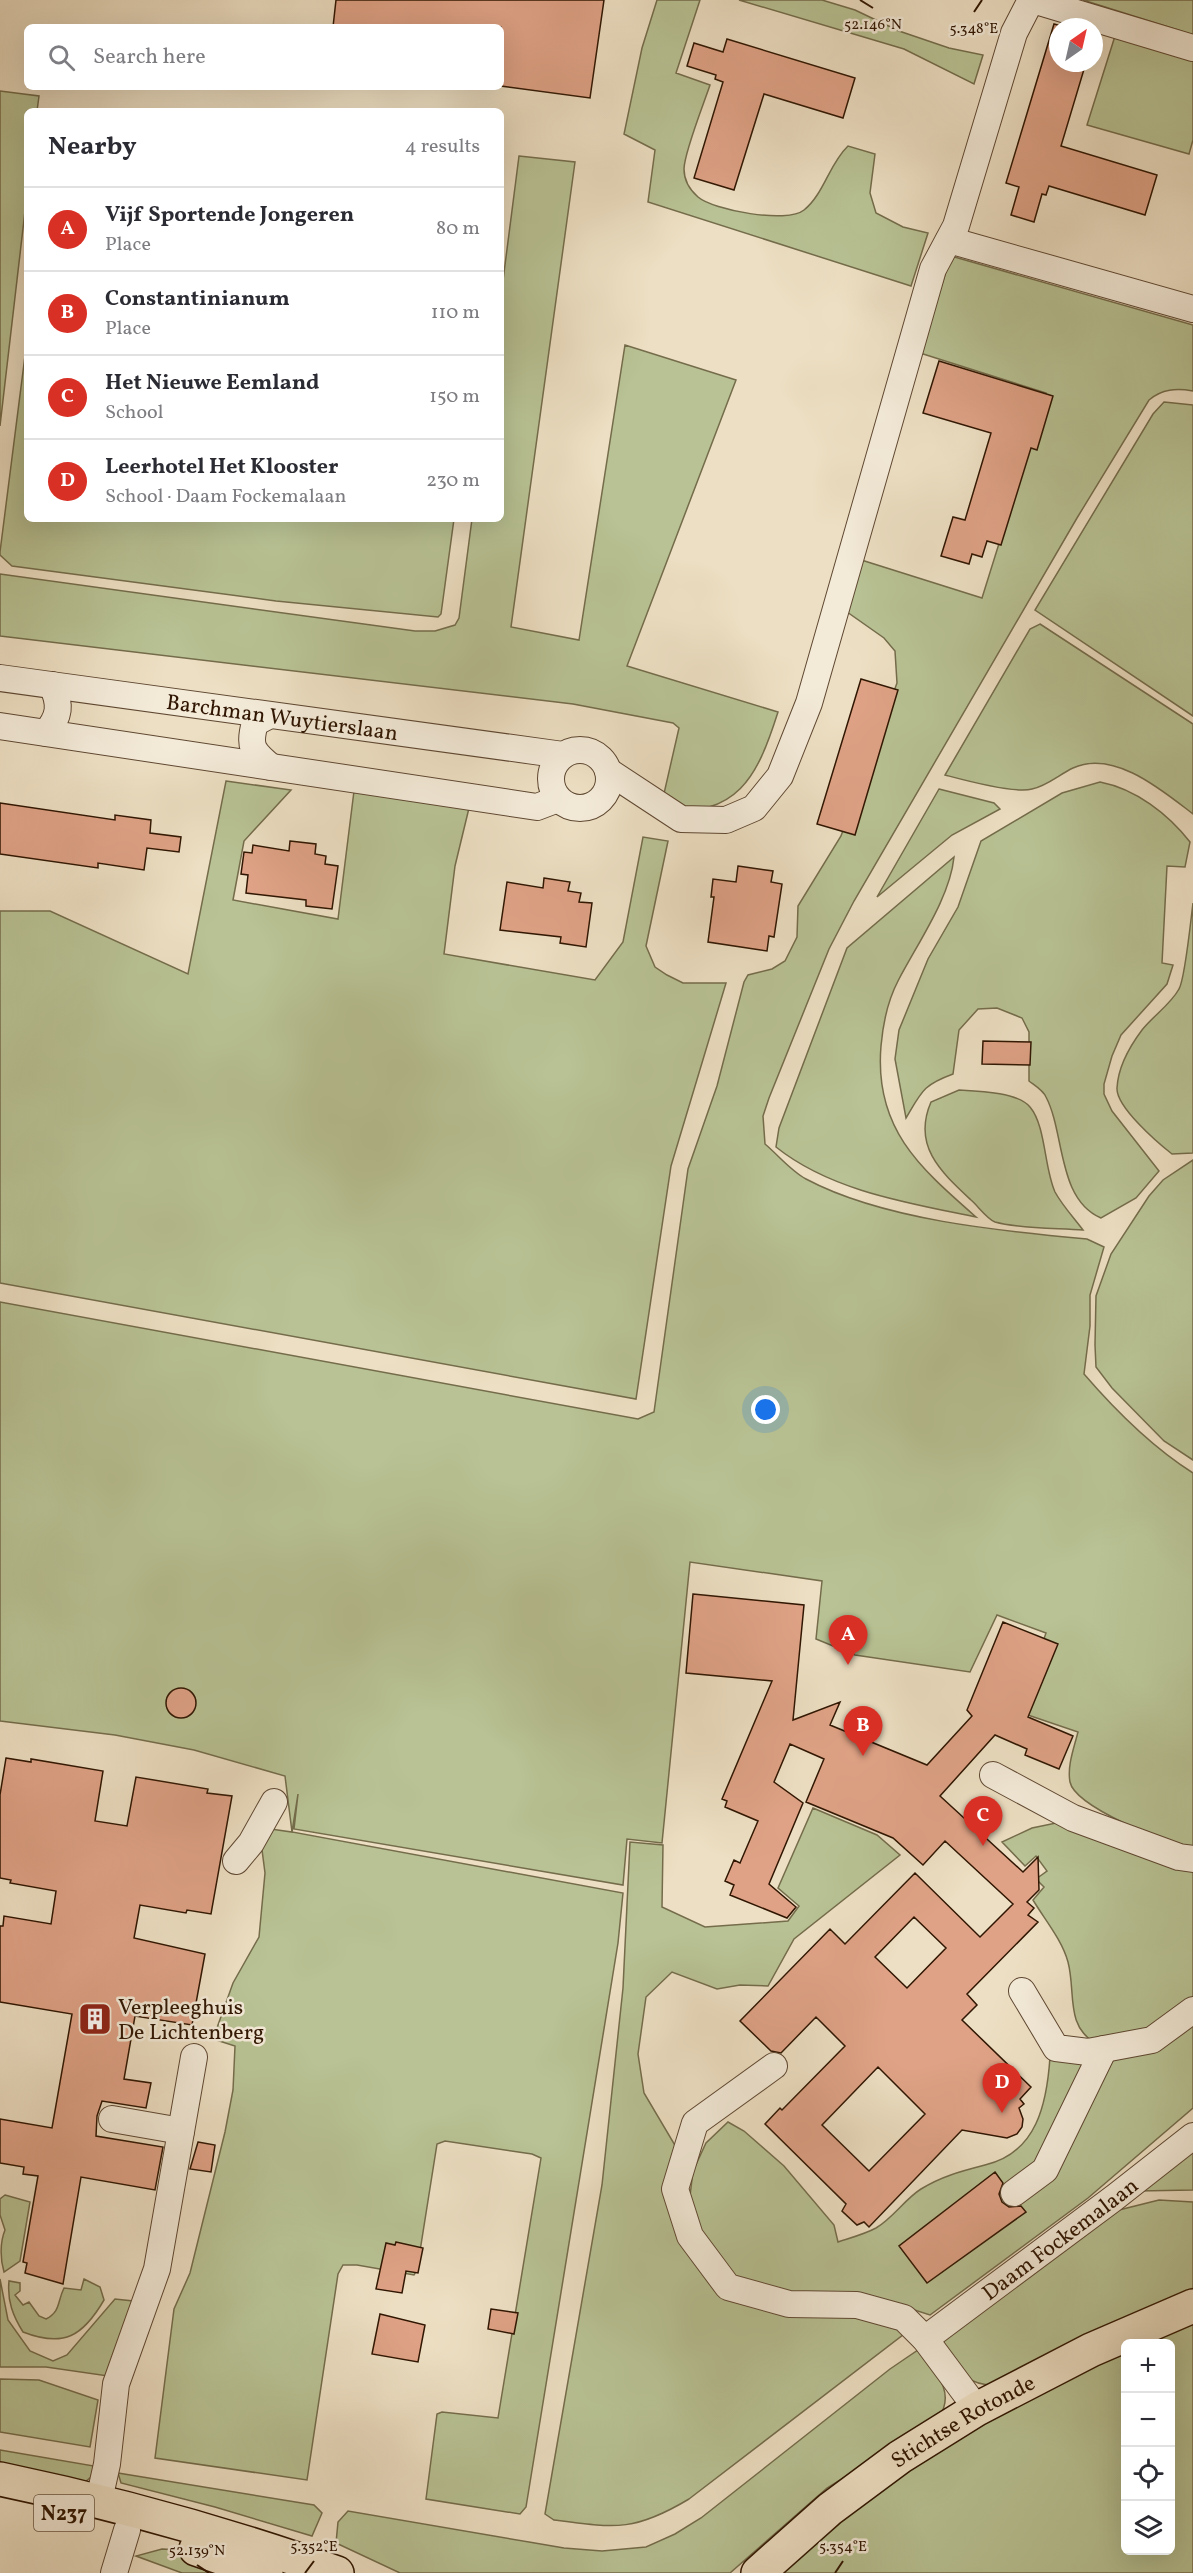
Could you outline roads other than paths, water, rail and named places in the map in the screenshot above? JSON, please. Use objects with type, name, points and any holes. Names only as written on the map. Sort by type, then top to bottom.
[{"type":"main road","name":"Stichtse Rotonde","points":[[758,2573],[830,2509],[900,2457],[977,2409],[1091,2350],[1193,2307]]},
{"type":"main road","name":"N237","points":[[0,2479],[99,2500],[131,2520],[188,2546],[266,2573]]},
{"type":"main road","name":"N237","points":[[0,2496],[254,2543],[337,2573]]},
{"type":"street","points":[[608,771],[681,819],[726,820],[754,808],[780,776],[809,703],[933,269],[956,226],[1014,33],[1032,0],[1193,48]]},
{"type":"street","points":[[949,240],[1193,309]]},
{"type":"street","name":"Barchman Wuytierslaan","points":[[0,678],[564,755]]},
{"type":"street","points":[[46,733],[57,720],[60,702],[52,686]]},
{"type":"street","points":[[268,716],[255,723],[250,739],[256,754],[271,767]]},
{"type":"street","points":[[0,726],[537,807],[558,799]]},
{"type":"street","points":[[579,749],[596,753],[607,766],[608,771],[610,783],[604,798],[590,807],[573,808],[558,799],[552,788],[551,776],[555,764],[564,755],[579,749]]},
{"type":"street","points":[[993,1775],[1073,1818],[1179,1857],[1193,1859]]},
{"type":"street","points":[[237,1861],[274,1802]]},
{"type":"street","points":[[1022,1991],[1056,2048],[1088,2052],[1152,2040],[1193,2010]]},
{"type":"street","points":[[1014,2193],[1045,2170],[1104,2049]]},
{"type":"street","points":[[99,2500],[107,2464],[116,2384],[156,2269],[194,2057]]},
{"type":"street","points":[[774,2066],[695,2123],[675,2189],[690,2236],[728,2287],[789,2304],[856,2305],[904,2318],[925,2339],[977,2409]]},
{"type":"street","points":[[112,2119],[181,2131]]},
{"type":"street","name":"Daam Fockemalaan","points":[[925,2339],[1193,2136]]},
{"type":"street","points":[[114,2573],[131,2520]]},
{"type":"place","name":"Vijf Sportende Jongeren","points":[[848,1665]]},
{"type":"place","name":"Constantinianum","points":[[863,1756]]},
{"type":"place","name":"Het Nieuwe Eemland","points":[[983,1846]]},
{"type":"place","name":"Verpleeghuis De Lichtenberg","points":[[95,2019]]},
{"type":"place","name":"Leerhotel Het Klooster","points":[[1002,2113]]}]
